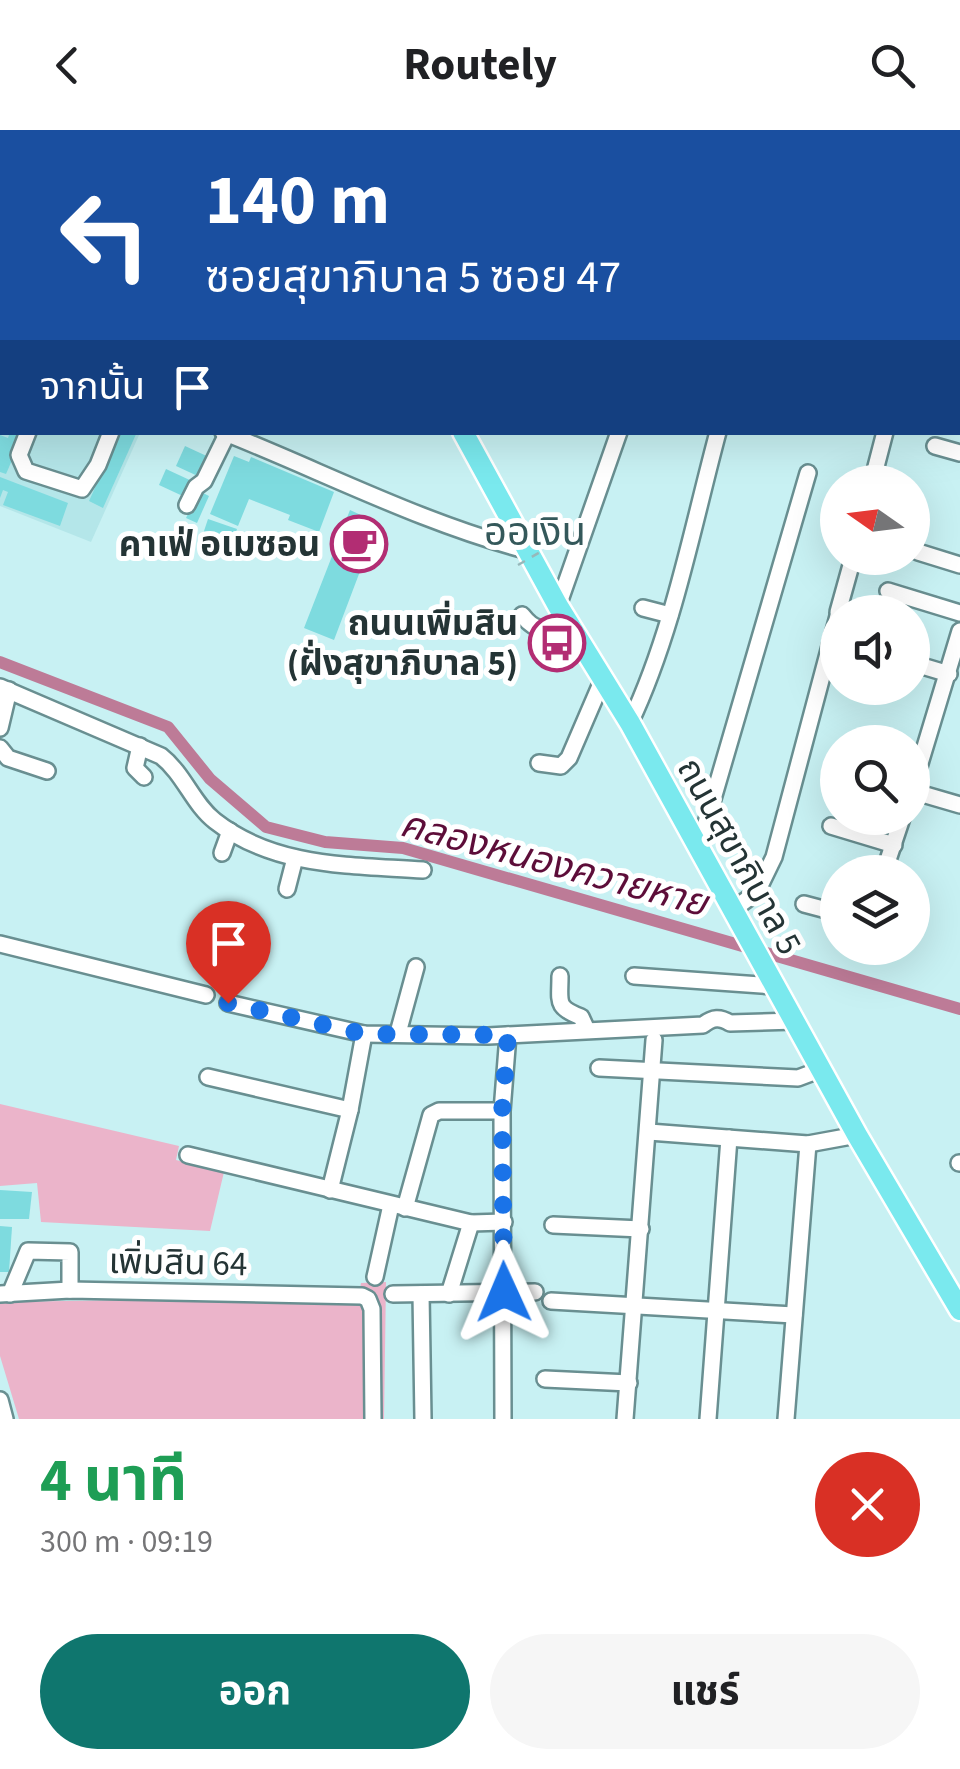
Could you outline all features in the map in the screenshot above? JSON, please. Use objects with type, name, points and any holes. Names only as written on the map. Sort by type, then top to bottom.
[{"type":"main road","name":"ถนนสุขาภิบาล 5","points":[[465,435],[734,909],[856,1135],[960,1310]]},
{"type":"street","points":[[27,435],[18,455],[26,471],[82,490],[111,435]]},
{"type":"street","points":[[187,505],[196,486],[204,481],[225,435]]},
{"type":"street","points":[[231,435],[530,556]]},
{"type":"street","points":[[522,615],[533,629],[541,631],[562,612],[618,435]]},
{"type":"street","points":[[630,723],[670,615],[717,435]]},
{"type":"street","points":[[876,465],[884,435]]},
{"type":"street","points":[[934,446],[960,453]]},
{"type":"street","points":[[699,847],[808,473]]},
{"type":"street","points":[[930,555],[960,564]]},
{"type":"street","points":[[888,591],[960,613]]},
{"type":"street","points":[[643,608],[670,615]]},
{"type":"street","points":[[930,734],[960,630]]},
{"type":"street","points":[[930,668],[949,674]]},
{"type":"street","points":[[540,764],[561,766],[569,758],[603,679]]},
{"type":"street","points":[[734,909],[756,892],[774,857],[820,682]]},
{"type":"street","points":[[0,728],[4,688],[140,746],[173,766],[208,814],[270,854],[423,870]]},
{"type":"street","points":[[140,746],[135,768],[144,776]]},
{"type":"street","points":[[0,748],[8,758],[47,770]]},
{"type":"street","points":[[930,795],[960,804]]},
{"type":"street","points":[[222,853],[230,831]]},
{"type":"street","points":[[860,835],[894,845]]},
{"type":"street","points":[[890,855],[897,835]]},
{"type":"street","points":[[287,889],[295,858]]},
{"type":"street","points":[[804,904],[820,908]]},
{"type":"street","points":[[0,944],[206,995]]},
{"type":"street","points":[[398,1033],[416,967]]},
{"type":"street","points":[[560,976],[562,1008],[581,1017],[587,1030]]},
{"type":"street","points":[[634,976],[774,986]]},
{"type":"street","points":[[228,1003],[364,1034],[508,1035],[703,1025],[712,1018],[730,1024],[795,1021]]},
{"type":"street","points":[[330,1190],[364,1034]]},
{"type":"street","points":[[503,1419],[502,1112],[508,1035]]},
{"type":"street","points":[[625,1419],[650,1132],[654,1040]]},
{"type":"street","points":[[600,1068],[798,1078],[822,1068]]},
{"type":"street","points":[[208,1077],[350,1110]]},
{"type":"street","points":[[375,1277],[431,1115],[502,1112]]},
{"type":"street","points":[[650,1132],[808,1144],[856,1135]]},
{"type":"street","points":[[708,1419],[729,1138]]},
{"type":"street","points":[[786,1419],[808,1144]]},
{"type":"street","points":[[188,1155],[471,1223],[504,1222]]},
{"type":"street","points":[[449,1294],[471,1223]]},
{"type":"street","points":[[554,1225],[641,1230]]},
{"type":"street","points":[[5,1294],[28,1251],[70,1252],[70,1290]]},
{"type":"street","name":"เพิ่มสิน 64","points":[[5,1294],[70,1290],[368,1298],[372,1309],[373,1419]]},
{"type":"street","points":[[393,1294],[535,1292]]},
{"type":"street","points":[[421,1294],[424,1419]]},
{"type":"street","points":[[551,1301],[794,1315]]},
{"type":"street","points":[[545,1379],[629,1384]]},
{"type":"street","points":[[0,1400],[5,1419]]},
{"type":"shaded area","points":[[0,435],[139,435],[91,542],[0,506]]},
{"type":"shaded area","points":[[0,1104],[179,1146],[176,1160],[224,1172],[210,1231],[41,1222],[37,1183],[0,1186]]},
{"type":"shaded area","points":[[386,1282],[384,1419],[19,1419],[0,1356],[0,1302],[358,1301],[361,1283]]},
{"type":"building","points":[[0,435],[22,437],[6,474],[0,472]]},
{"type":"building","points":[[119,435],[136,435],[103,508],[89,501]]},
{"type":"building","points":[[185,446],[211,458],[202,478],[176,466]]},
{"type":"building","points":[[234,456],[249,462],[251,457],[334,492],[319,532],[288,520],[290,515],[249,499],[238,526],[210,514]]},
{"type":"building","points":[[166,469],[194,482],[187,498],[159,485]]},
{"type":"building","points":[[0,477],[68,503],[60,526],[3,505],[8,492],[3,490],[0,498]]},
{"type":"building","points":[[199,491],[209,496],[197,523],[186,518]]},
{"type":"building","points":[[350,510],[363,516],[357,531],[373,537],[334,640],[304,628]]},
{"type":"building","points":[[208,519],[237,529],[227,557],[210,552],[215,539],[203,534]]},
{"type":"building","points":[[0,1190],[32,1192],[29,1219],[0,1219]]},
{"type":"building","points":[[0,1226],[12,1227],[9,1272],[0,1272]]},
{"type":"waterway","name":"คลองหนองควายหาย","points":[[0,662],[168,727],[210,779],[266,827],[325,842],[403,848],[960,1009]]},
{"type":"place","name":"คาเฟ่ อเมซอน","points":[[359,544]]},
{"type":"place","name":"ถนนเพิ่มสิน (ฝั่งสุขาภิบาล 5)","points":[[557,643]]},
{"type":"district","name":"ออเงิน","points":[[535,531]]},
{"type":"route","points":[[228,1003],[364,1034],[508,1035],[502,1112],[504,1292]]}]
